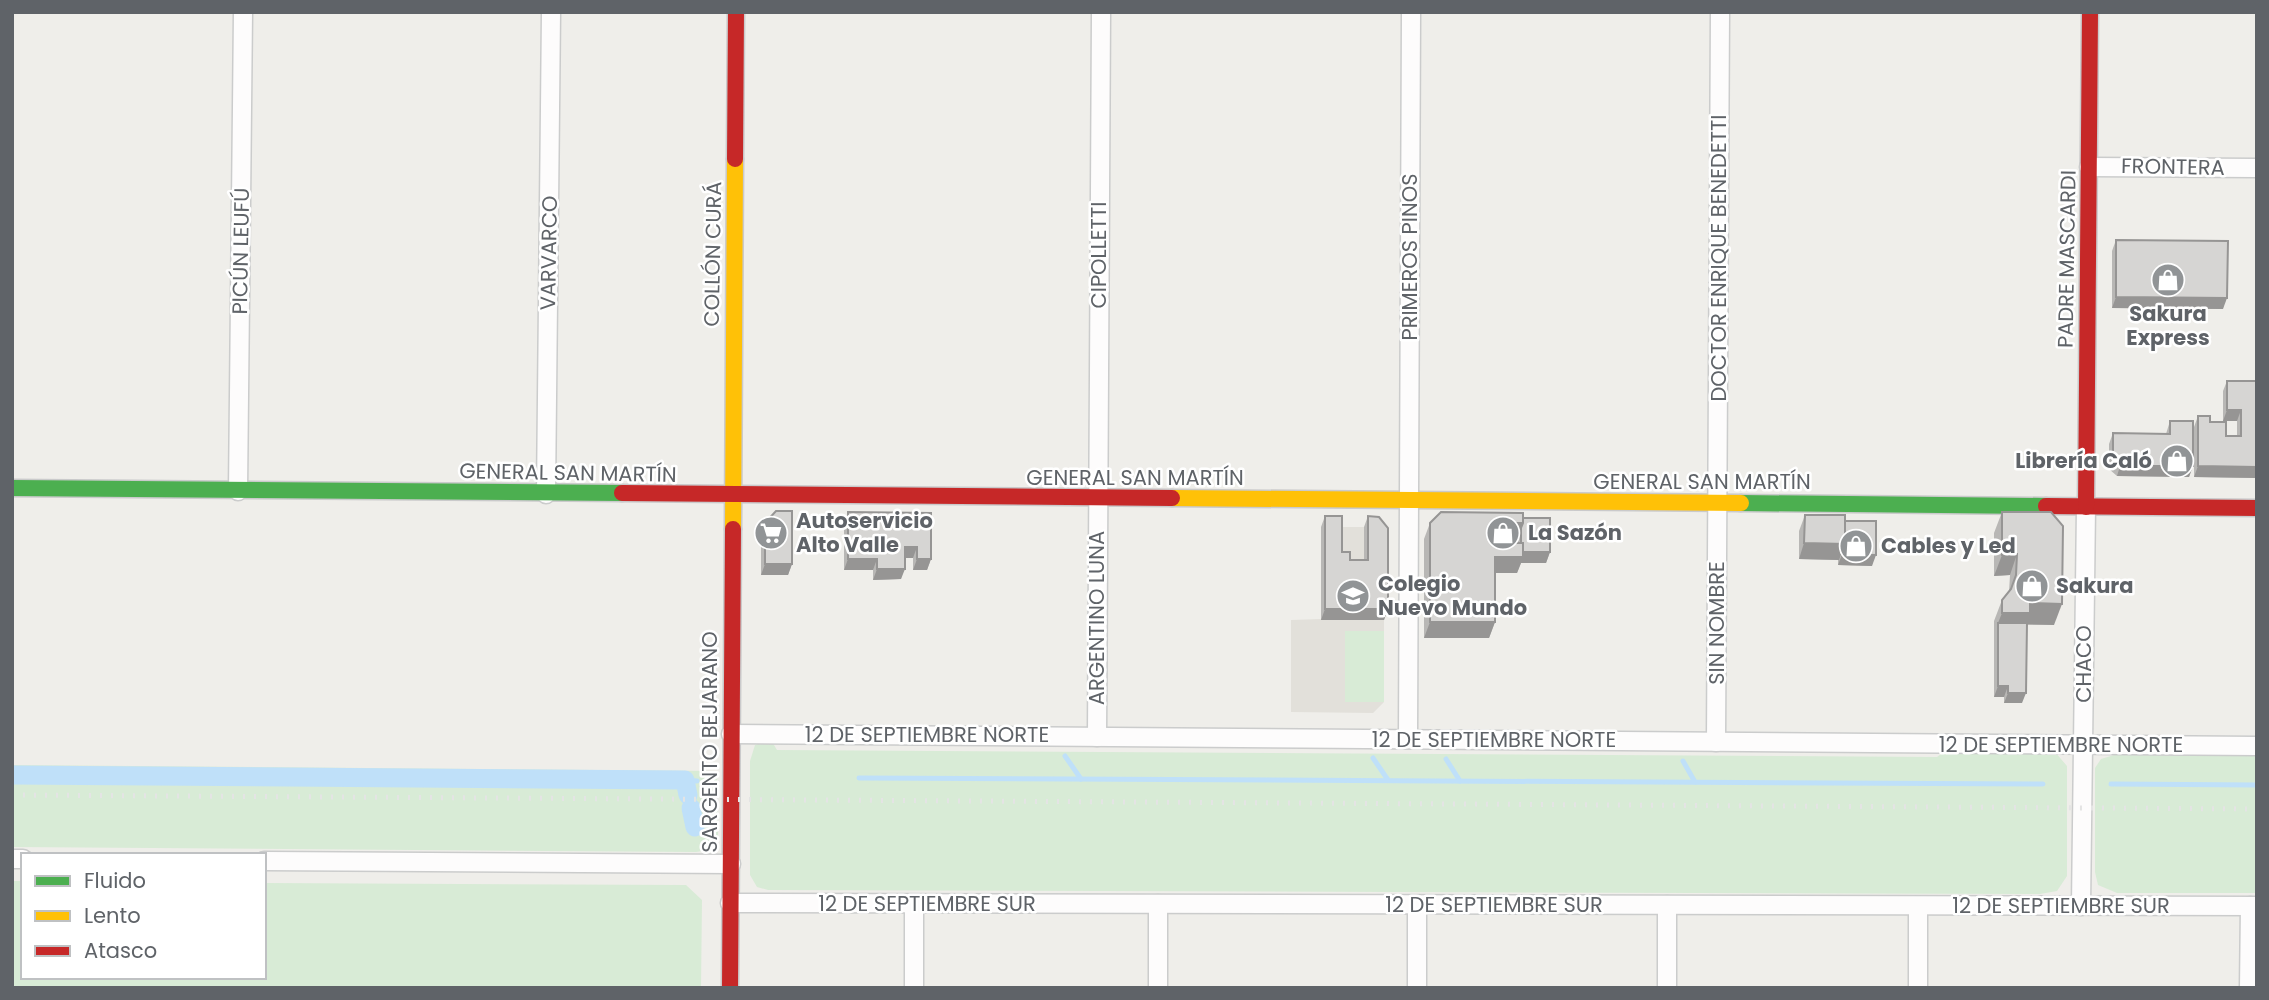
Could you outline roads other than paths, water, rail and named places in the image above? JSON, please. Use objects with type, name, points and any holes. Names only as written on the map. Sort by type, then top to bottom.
[{"type":"main road","name":"COLLÓN CURÁ","points":[[732,496],[736,12]]},
{"type":"main road","name":"PADRE MASCARDI","points":[[2085,506],[2090,12]]},
{"type":"main road","name":"GENERAL SAN MARTÍN","points":[[12,488],[2257,508]]},
{"type":"main road","name":"SARGENTO BEJARANO","points":[[730,988],[732,496]]},
{"type":"street","name":"PICÚN LEUFÚ","points":[[238,491],[243,12]]},
{"type":"street","name":"VARVARCO","points":[[546,494],[551,12]]},
{"type":"street","name":"CIPOLLETTI","points":[[1098,499],[1101,12]]},
{"type":"street","name":"PRIMEROS PINOS","points":[[1408,739],[1411,12]]},
{"type":"street","name":"DOCTOR ENRIQUE BENEDETTI","points":[[1717,503],[1720,12]]},
{"type":"street","name":"FRONTERA","points":[[2089,167],[2257,168]]},
{"type":"street","name":"ARGENTINO LUNA","points":[[1097,737],[1098,499]]},
{"type":"street","name":"SIN NOMBRE","points":[[1716,742],[1717,503]]},
{"type":"street","name":"CHACO","points":[[2081,906],[2085,506]]},
{"type":"street","name":"12 DE SEPTIEMBRE NORTE","points":[[731,734],[2257,746]]},
{"type":"street","points":[[266,860],[731,864]]},
{"type":"street","name":"12 DE SEPTIEMBRE SUR","points":[[730,903],[2253,906]]},
{"type":"street","points":[[914,904],[914,988]]},
{"type":"street","points":[[1158,904],[1158,988]]},
{"type":"street","points":[[1417,905],[1417,988]]},
{"type":"street","points":[[1667,905],[1667,988]]},
{"type":"street","points":[[1918,905],[1918,988]]},
{"type":"street","points":[[2249,988],[2253,906]]},
{"type":"waterway","points":[[1065,756],[1081,779]]},
{"type":"waterway","points":[[1373,758],[1388,780]]},
{"type":"waterway","points":[[1446,759],[1460,781]]},
{"type":"waterway","points":[[1683,761],[1695,782]]},
{"type":"waterway","points":[[12,775],[685,780],[688,795]]},
{"type":"waterway","points":[[859,778],[2043,784]]},
{"type":"waterway","points":[[685,780],[697,781]]},
{"type":"waterway","points":[[2111,784],[2257,785]]},
{"type":"waterway","points":[[691,808],[695,827]]},
{"type":"railway","points":[[12,795],[2257,809]]},
{"type":"place","name":"Sakura Express","points":[[2168,280]]},
{"type":"place","name":"Librería Caló","points":[[2177,461]]},
{"type":"place","name":"Autoservicio Alto Valle","points":[[771,533]]},
{"type":"place","name":"La Sazón","points":[[1503,533]]},
{"type":"place","name":"Cables y Led","points":[[1856,546]]},
{"type":"place","name":"Sakura","points":[[2032,586]]},
{"type":"place","name":"Colegio Nuevo Mundo","points":[[1353,596]]}]
